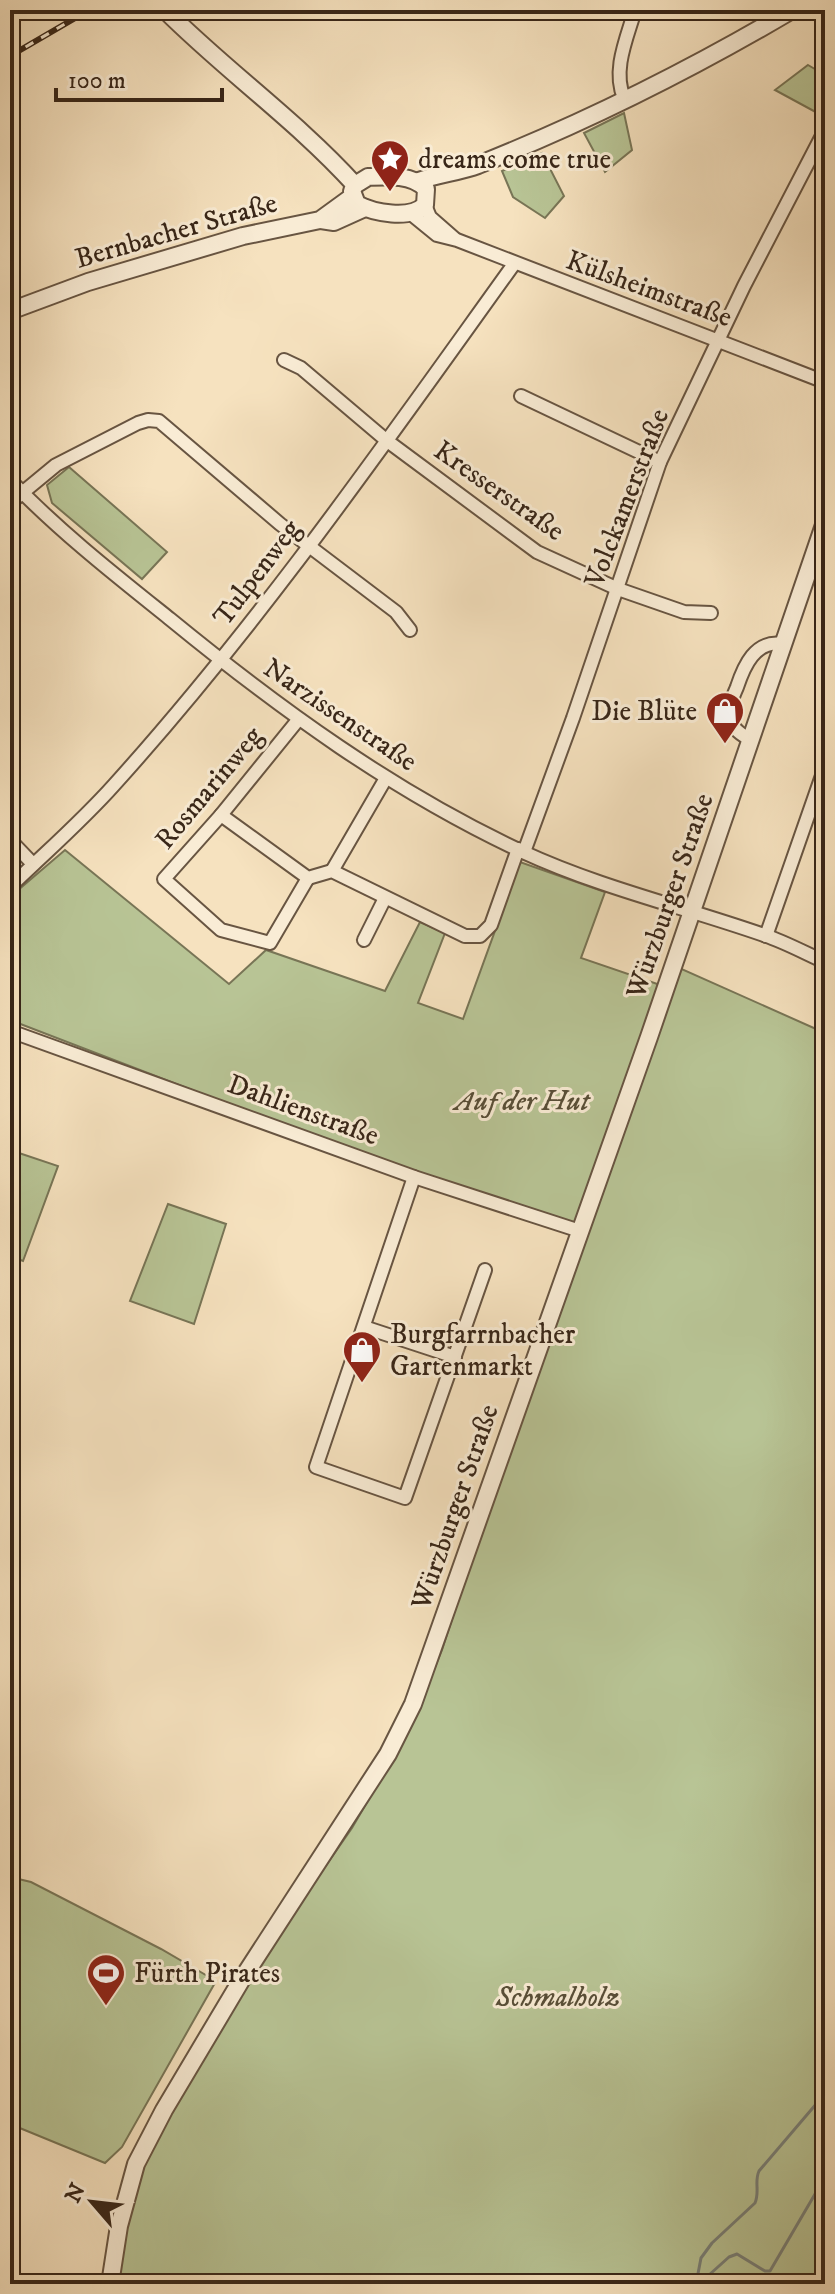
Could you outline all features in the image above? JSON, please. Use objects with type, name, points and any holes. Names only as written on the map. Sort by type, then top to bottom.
[{"type":"street","points":[[165,10],[207,51],[320,147],[360,191],[410,213],[419,210],[423,194],[474,166],[724,50],[792,10]]},
{"type":"street","points":[[624,98],[620,88],[620,71],[635,10]]},
{"type":"street","name":"Volckamerstraße","points":[[385,898],[465,936],[480,936],[491,925],[618,589],[660,462],[744,286],[825,130]]},
{"type":"street","points":[[360,191],[394,177],[423,194]]},
{"type":"street","name":"Bernbacher Straße","points":[[10,311],[88,282],[243,236],[320,220],[360,191]]},
{"type":"street","name":"Külsheimstraße","points":[[423,194],[430,217],[457,240]]},
{"type":"street","name":"Külsheimstraße","points":[[410,213],[437,235],[457,240],[825,382]]},
{"type":"street","name":"Tulpenweg","points":[[10,887],[98,802],[221,660],[309,546],[514,264]]},
{"type":"street","name":"Kresserstraße","points":[[284,360],[301,368],[386,440],[537,552],[618,589],[684,612],[711,613]]},
{"type":"street","points":[[521,396],[660,462]]},
{"type":"street","points":[[10,503],[56,465],[138,423],[159,421],[309,546],[396,612],[410,630]]},
{"type":"street","name":"Narzissenstraße","points":[[10,480],[125,583],[221,660],[298,720],[386,778],[449,815],[565,870],[766,936],[825,962]]},
{"type":"street","name":"Würzburger Straße","points":[[110,2284],[119,2226],[136,2164],[164,2110],[242,1979],[388,1754],[413,1704],[825,522]]},
{"type":"street","points":[[751,740],[733,725],[729,716],[730,706],[751,657],[767,644],[782,644]]},
{"type":"street","name":"Rosmarinweg","points":[[298,720],[164,879],[221,930],[270,943],[308,878]]},
{"type":"street","points":[[766,936],[825,767]]},
{"type":"street","points":[[332,871],[386,778]]},
{"type":"street","points":[[221,815],[308,878],[332,871],[385,898],[364,940]]},
{"type":"street","points":[[10,840],[33,864]]},
{"type":"street","name":"Dahlienstraße","points":[[10,1031],[414,1177],[580,1231]]},
{"type":"street","points":[[414,1177],[316,1467],[405,1498],[485,1270]]},
{"type":"street","points":[[364,1327],[455,1357]]},
{"type":"green space","points":[[808,65],[825,75],[823,116],[775,90]]},
{"type":"green space","points":[[624,113],[632,150],[605,172],[584,133]]},
{"type":"green space","points":[[542,153],[564,196],[545,218],[513,197],[502,171]]},
{"type":"green space","points":[[69,467],[167,552],[142,579],[52,503],[47,485]]},
{"type":"green space","name":"Schmalholz","points":[[65,850],[229,984],[266,950],[385,991],[420,922],[445,933],[418,1003],[463,1019],[520,862],[605,892],[581,958],[666,987],[675,966],[825,1033],[825,2284],[114,2284],[142,2166],[240,1989],[352,1828],[411,1727],[442,1650],[494,1491],[586,1232],[356,1153],[10,1020],[10,897]]},
{"type":"green space","points":[[10,1150],[58,1166],[23,1261],[10,1256]]},
{"type":"green space","points":[[168,1204],[226,1224],[194,1324],[130,1301]]},
{"type":"green space","name":"Fürth Pirates","points":[[10,1877],[31,1882],[216,1981],[122,2147],[105,2163],[10,2124]]},
{"type":"waterway","points":[[696,2284],[701,2258],[712,2243],[755,2203],[759,2171],[817,2103],[825,2049]]},
{"type":"waterway","points":[[699,2284],[729,2257],[737,2254],[770,2271],[825,2177]]},
{"type":"railway","points":[[10,56],[89,10]]},
{"type":"place","name":"dreams come true","points":[[390,193]]},
{"type":"place","name":"Die Blüte","points":[[725,745]]},
{"type":"place","name":"Burgfarrnbacher Gartenmarkt","points":[[362,1384]]},
{"type":"place","name":"Fürth Pirates","points":[[106,2007]]},
{"type":"park label","name":"Auf der Hut","points":[[522,1101]]}]
